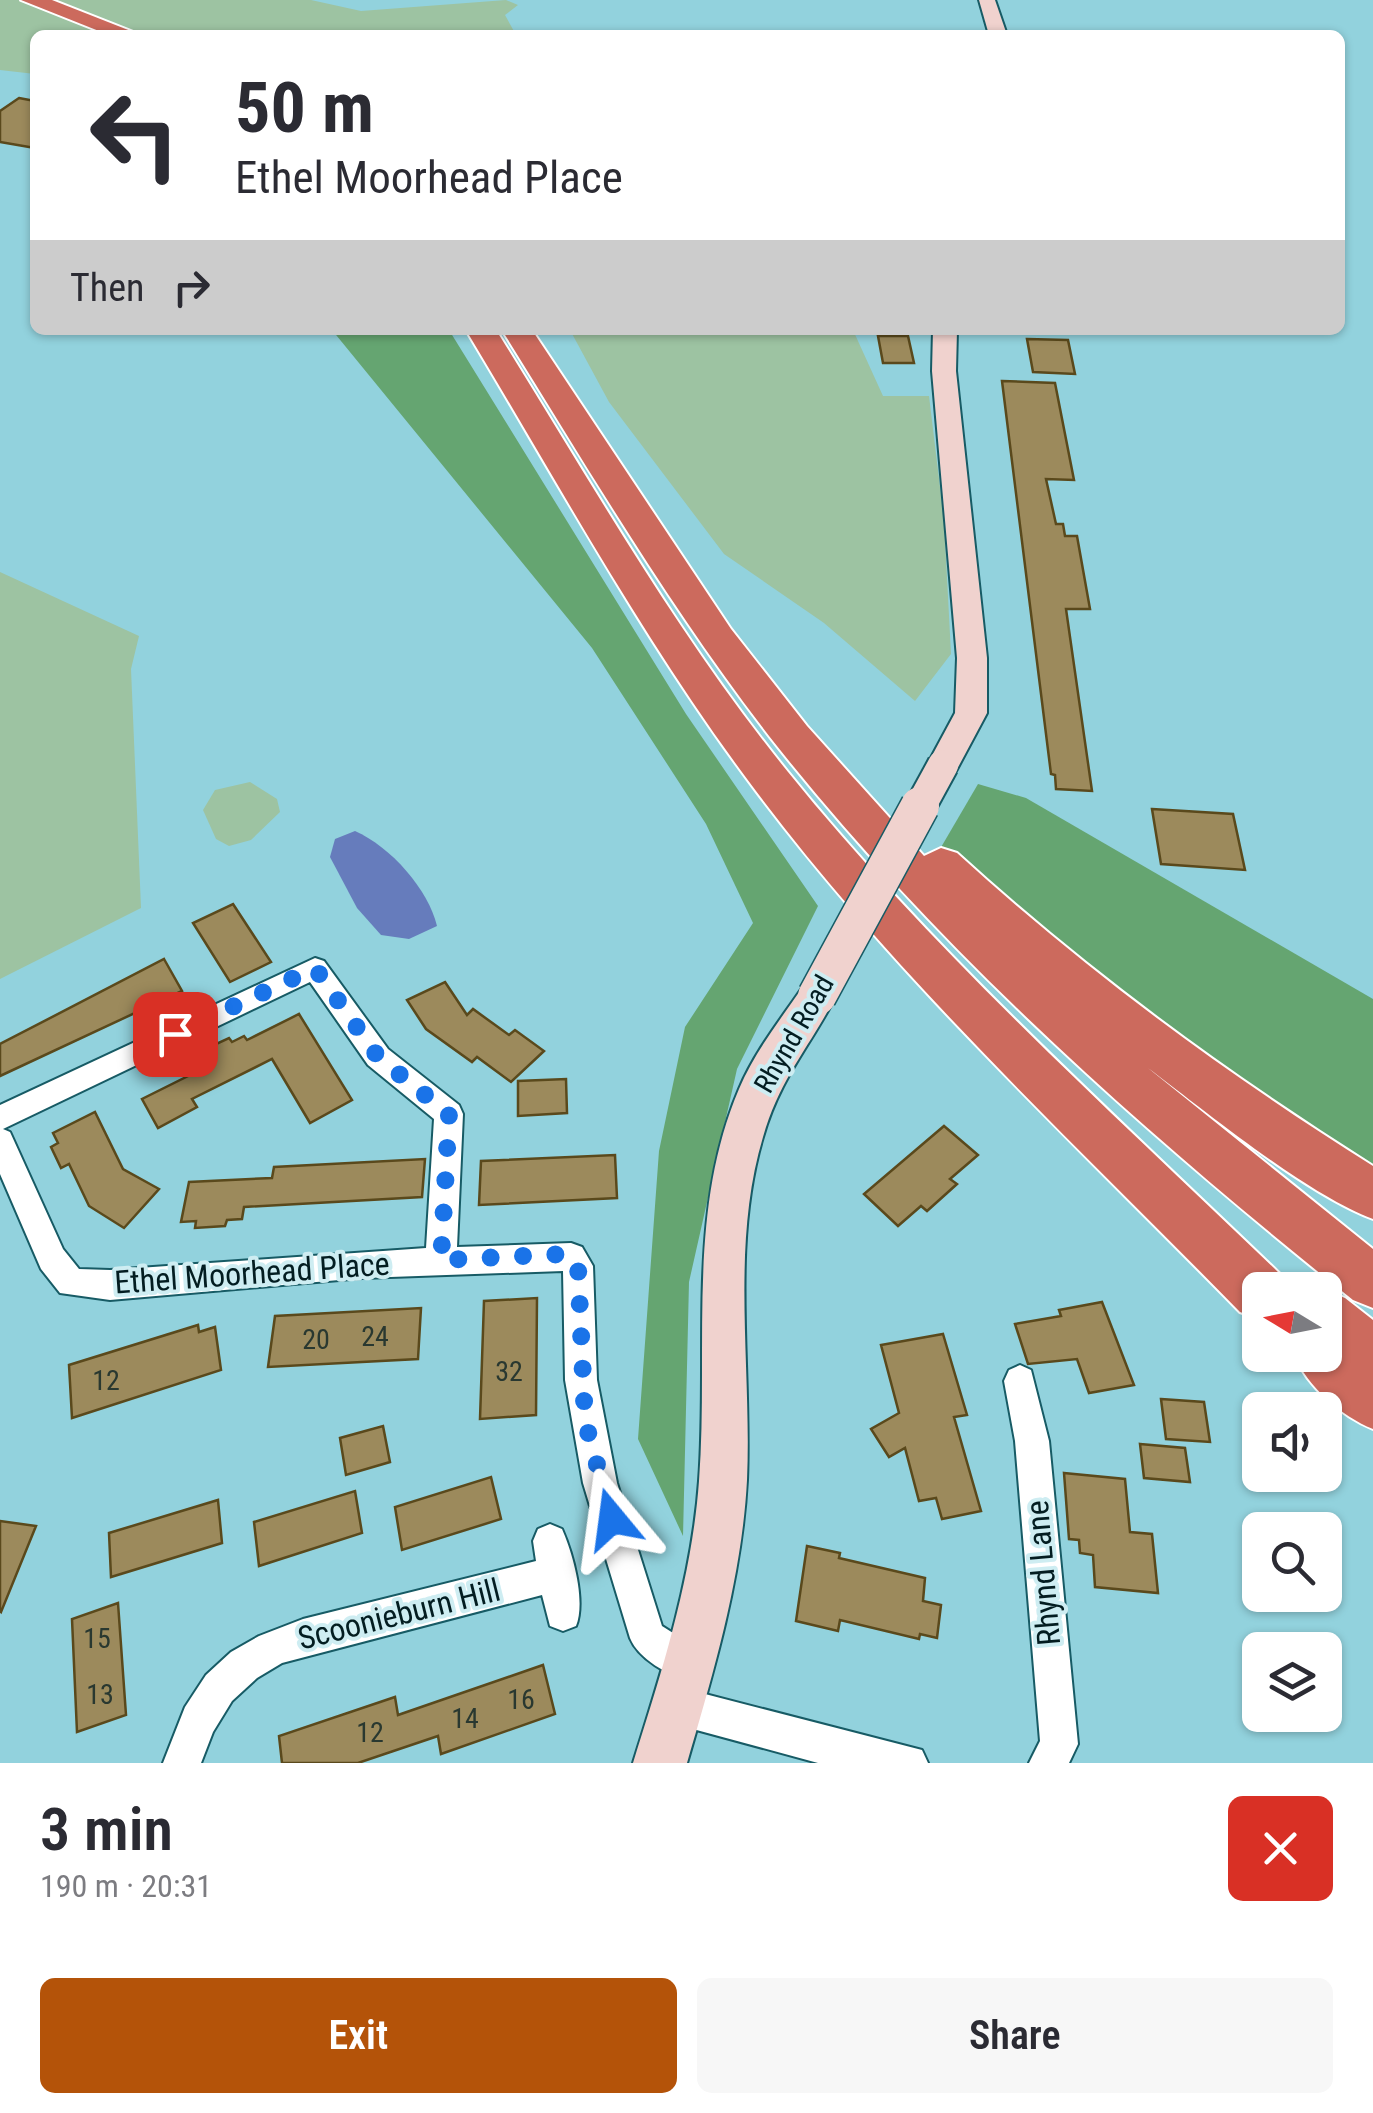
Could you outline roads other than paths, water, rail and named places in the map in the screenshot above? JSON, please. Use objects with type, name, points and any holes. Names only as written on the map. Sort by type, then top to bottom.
[{"type":"highway","points":[[32,0],[132,30]]},
{"type":"highway","points":[[67,0],[134,30]]},
{"type":"highway","points":[[484,335],[604,536],[714,704],[796,811],[996,1027],[1242,1275]]},
{"type":"highway","points":[[519,335],[709,627],[855,810],[977,941],[1140,1092],[1373,1282]]},
{"type":"highway","points":[[709,627],[876,802],[1041,953],[1153,1042],[1373,1195]]},
{"type":"highway","points":[[996,1027],[1135,1156],[1271,1272]]},
{"type":"highway","points":[[1342,1330],[1373,1356]]},
{"type":"highway","points":[[1341,1372],[1373,1400]]},
{"type":"street","points":[[987,0],[996,30]]},
{"type":"street","name":"Rhynd Road","points":[[660,1763],[712,1571],[723,1482],[721,1275],[736,1163],[758,1090],[817,996],[971,712],[972,658],[944,371],[945,335]]},
{"type":"street","points":[[0,1118],[315,968],[378,1057],[449,1114],[441,1260]]},
{"type":"street","name":"Ethel Moorhead Place","points":[[0,1140],[52,1260],[70,1283],[110,1285],[563,1254],[578,1266],[581,1380],[600,1483],[648,1638],[684,1685]]},
{"type":"street","name":"Rhynd Lane","points":[[1020,1382],[1032,1441],[1058,1744],[1048,1763]]},
{"type":"street","name":"Scoonieburn Hill","points":[[182,1763],[208,1705],[236,1672],[264,1649],[309,1633],[414,1612],[553,1557],[563,1612]]},
{"type":"street","points":[[684,1685],[843,1751],[909,1763]]},
{"type":"water","points":[[355,831],[382,847],[406,871],[425,898],[437,926],[409,939],[381,935],[357,908],[330,857],[335,839]]}]
